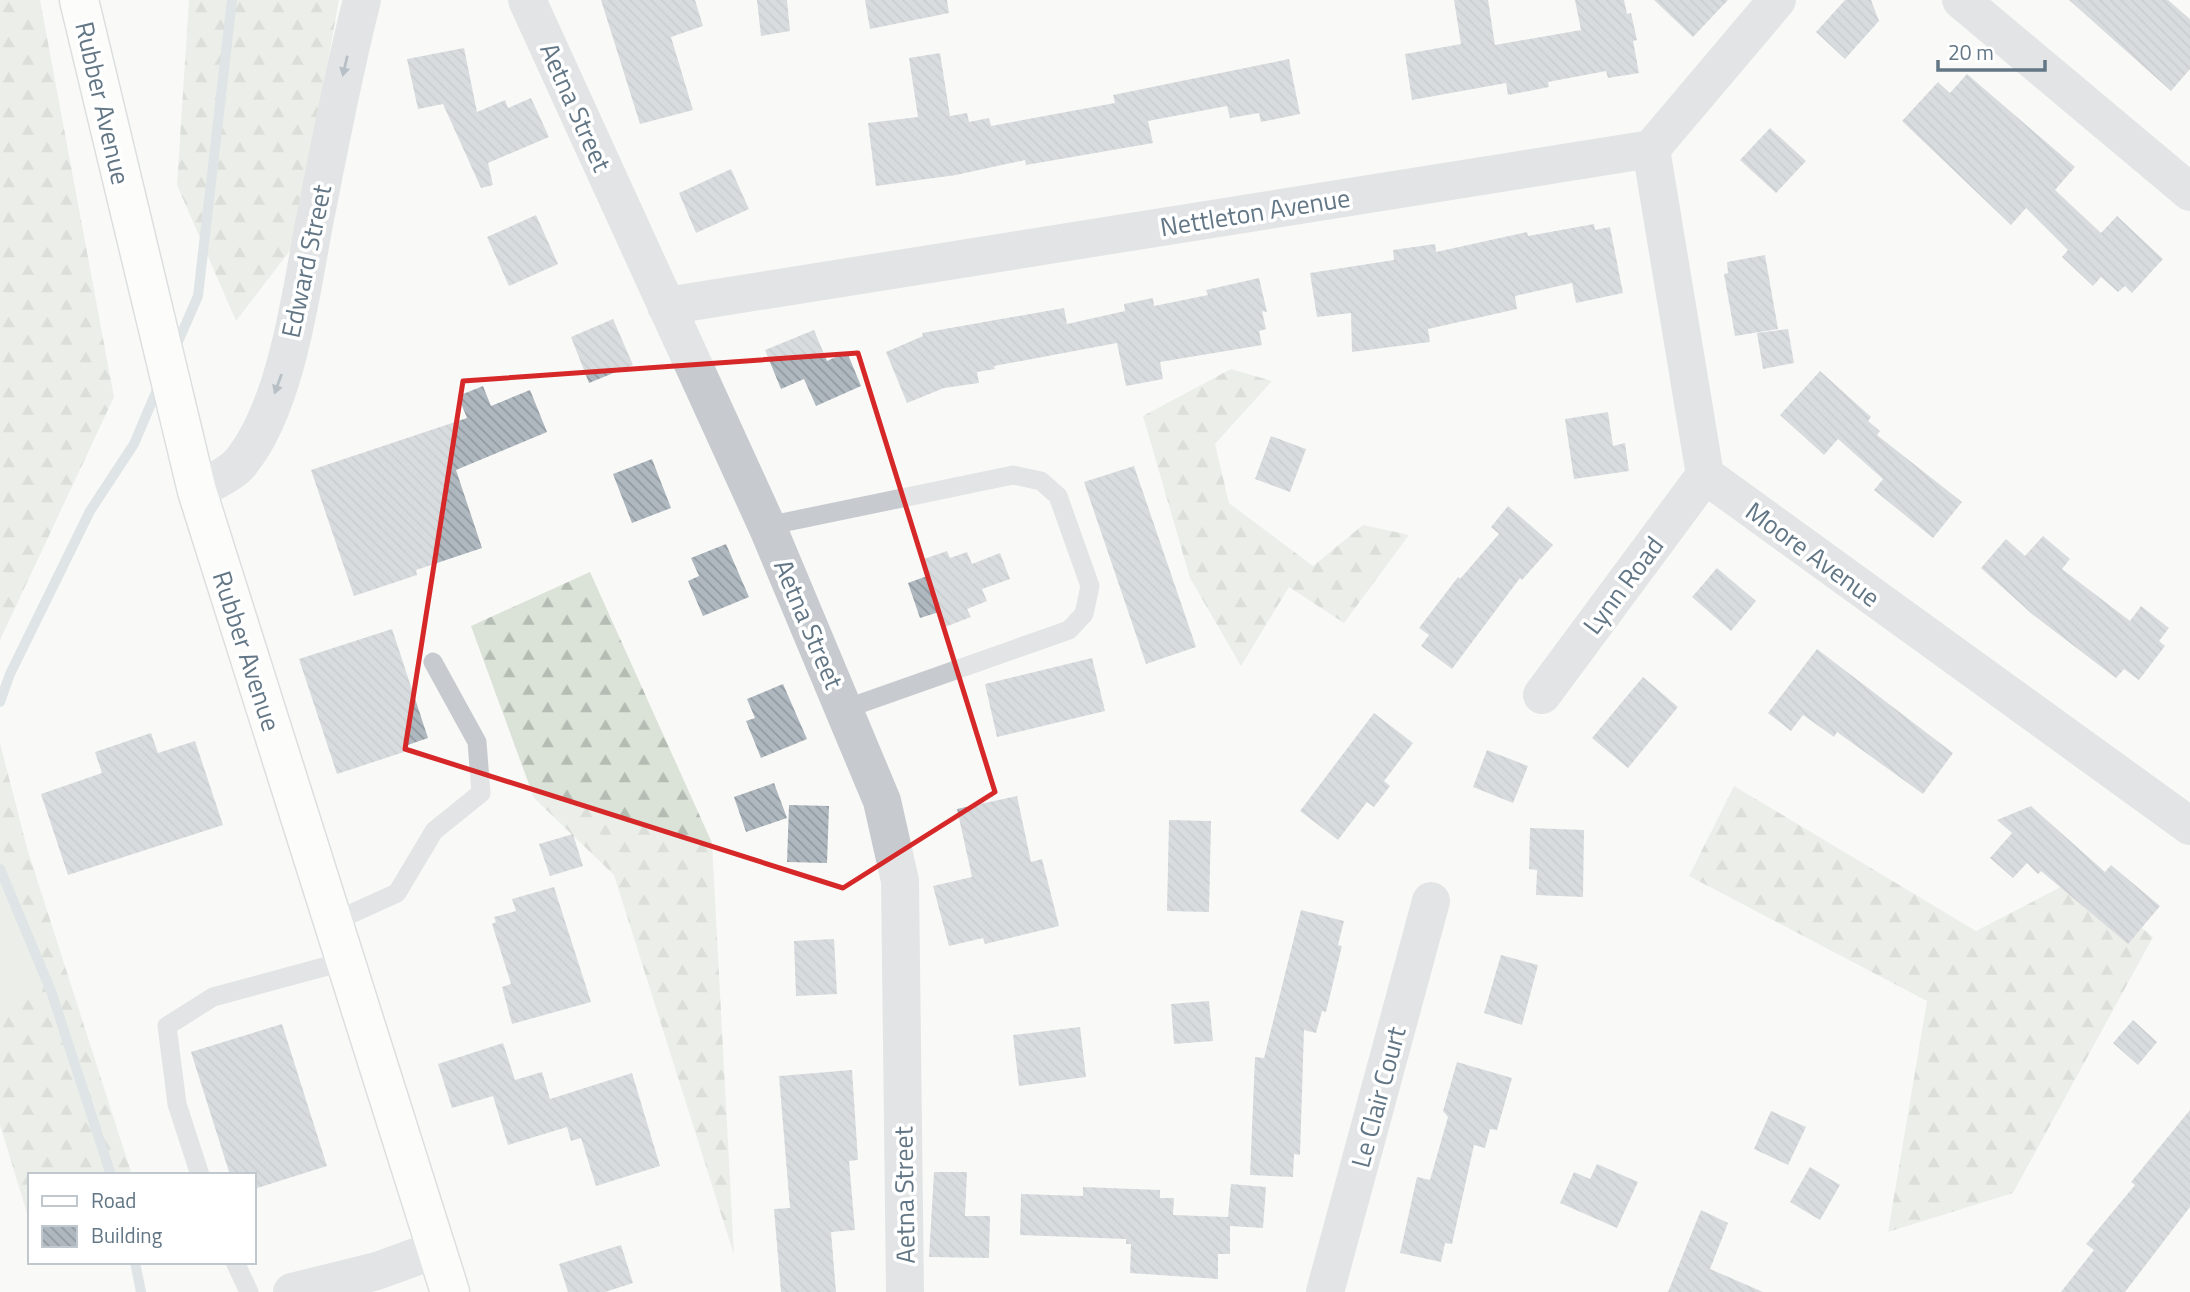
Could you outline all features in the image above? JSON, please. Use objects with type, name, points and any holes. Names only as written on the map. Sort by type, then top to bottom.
[{"type":"street","name":"Rubber Avenue","points":[[79,0],[197,491],[450,1292]]},
{"type":"street","name":"Edward Street","points":[[197,491],[240,464],[259,434],[281,376],[301,298],[344,69],[362,0]]},
{"type":"street","name":"Aetna Street","points":[[527,0],[766,526],[882,801],[900,881],[912,1291]]},
{"type":"street","points":[[1705,475],[1651,149],[1777,0]]},
{"type":"street","points":[[1961,0],[2190,192]]},
{"type":"street","name":"Nettleton Avenue","points":[[666,306],[1651,149]]},
{"type":"street","name":"Lynn Road","points":[[1542,695],[1705,475]]},
{"type":"street","name":"Moore Avenue","points":[[1705,475],[2190,826]]},
{"type":"street","name":"Le Clair Court","points":[[1325,1292],[1431,901]]},
{"type":"street","points":[[292,1292],[377,1271],[437,1249]]},
{"type":"lane","points":[[766,526],[1013,475],[1041,481],[1058,496],[1090,586],[1084,614],[1069,630],[845,709]]},
{"type":"lane","points":[[333,922],[397,893],[435,831],[481,793],[477,742],[433,662]]},
{"type":"lane","points":[[199,1173],[177,1104],[167,1026],[213,997],[345,961]]},
{"type":"lane","points":[[236,1264],[249,1292]]},
{"type":"highlighted area","points":[[858,353],[995,792],[843,888],[405,749],[463,381]]},
{"type":"green space","points":[[0,0],[40,0],[114,397],[0,640]]},
{"type":"green space","points":[[189,0],[339,0],[295,244],[236,321],[177,185]]},
{"type":"green space","points":[[1231,369],[1272,381],[1215,444],[1229,503],[1313,566],[1363,525],[1409,535],[1344,623],[1289,587],[1241,666],[1190,578],[1143,416]]},
{"type":"green space","points":[[590,572],[712,843],[734,1255],[614,875],[534,798],[471,626]]},
{"type":"green space","points":[[0,743],[27,848],[131,1173],[28,1173],[28,1216],[0,1125]]},
{"type":"green space","points":[[1734,786],[1976,931],[2080,877],[2153,937],[2013,1193],[1888,1232],[1927,1001],[1689,876]]},
{"type":"green space","points":[[0,835],[43,994],[0,1003]]},
{"type":"building","points":[[601,0],[695,0],[703,26],[671,37],[693,110],[640,124]]},
{"type":"building","points":[[757,0],[787,0],[790,31],[761,36]]},
{"type":"building","points":[[865,0],[947,0],[949,13],[870,29]]},
{"type":"building","points":[[1454,0],[1488,0],[1495,45],[1581,30],[1575,0],[1624,0],[1627,14],[1631,13],[1637,40],[1633,41],[1639,73],[1608,78],[1606,71],[1548,82],[1549,87],[1508,95],[1506,83],[1412,100],[1405,54],[1461,44]]},
{"type":"building","points":[[1654,0],[1728,0],[1693,37]]},
{"type":"building","points":[[1845,0],[1871,0],[1879,21],[1845,59],[1816,32]]},
{"type":"building","points":[[2069,0],[2168,0],[2190,19],[2190,69],[2171,91]]},
{"type":"building","points":[[464,48],[477,112],[505,100],[508,108],[531,98],[549,137],[488,163],[493,185],[481,188],[443,104],[418,109],[407,59]]},
{"type":"building","points":[[940,53],[950,116],[967,113],[969,122],[989,118],[991,126],[1115,103],[1113,95],[1289,59],[1300,114],[1261,122],[1259,113],[1230,118],[1227,106],[1148,121],[1153,143],[1026,165],[1025,160],[956,175],[876,186],[868,123],[918,117],[909,58]]},
{"type":"building","points":[[1967,74],[2075,167],[2055,190],[2101,233],[2117,216],[2163,259],[2132,293],[2125,286],[2118,292],[2101,277],[2093,286],[2062,257],[2068,250],[2026,208],[2011,225],[1902,121],[1938,82],[1950,93]]},
{"type":"building","points":[[1770,128],[1806,161],[1776,193],[1740,160]]},
{"type":"building","points":[[731,169],[749,209],[696,233],[679,193]]},
{"type":"building","points":[[536,215],[558,264],[509,286],[487,237]]},
{"type":"building","points":[[1594,224],[1595,230],[1610,227],[1623,293],[1576,303],[1572,283],[1515,296],[1517,309],[1428,329],[1430,342],[1352,352],[1351,313],[1317,317],[1310,273],[1394,260],[1393,250],[1435,244],[1436,252],[1527,232],[1528,236]]},
{"type":"building","points":[[1765,255],[1778,329],[1735,336],[1724,274],[1728,273],[1727,262]]},
{"type":"building","points":[[1259,278],[1267,312],[1262,311],[1266,329],[1259,331],[1262,345],[1160,362],[1163,379],[1126,386],[1117,343],[994,366],[995,369],[977,372],[979,383],[944,388],[907,403],[886,352],[923,336],[922,333],[1064,308],[1067,324],[1125,311],[1124,304],[1153,298],[1154,306],[1208,295],[1206,290]]},
{"type":"building","points":[[613,319],[633,365],[589,383],[571,337]]},
{"type":"building","points":[[1788,329],[1794,363],[1763,369],[1757,333]]},
{"type":"building","points":[[814,330],[827,361],[847,352],[861,386],[816,406],[804,379],[781,389],[765,350]]},
{"type":"building","points":[[1820,371],[1871,417],[1868,421],[1880,431],[1877,435],[1962,502],[1933,538],[1874,490],[1883,479],[1838,439],[1824,455],[1780,415]]},
{"type":"building","points":[[483,386],[491,406],[530,390],[547,432],[456,470],[482,548],[416,570],[417,575],[354,596],[311,470],[467,418],[458,396]]},
{"type":"building","points":[[1608,412],[1613,446],[1625,443],[1629,471],[1574,479],[1565,419]]},
{"type":"building","points":[[1271,436],[1306,449],[1290,492],[1255,479]]},
{"type":"building","points":[[652,459],[671,508],[632,523],[613,474]]},
{"type":"building","points":[[1134,466],[1196,647],[1146,664],[1084,482]]},
{"type":"building","points":[[1508,506],[1553,545],[1522,580],[1520,578],[1452,669],[1421,646],[1429,635],[1419,628],[1458,577],[1460,579],[1499,534],[1491,527]]},
{"type":"building","points":[[2043,536],[2070,559],[2062,569],[2130,621],[2141,606],[2169,628],[2159,641],[2165,646],[2139,680],[2124,669],[2116,678],[2032,614],[1981,568],[2006,539],[2025,556]]},
{"type":"building","points":[[726,544],[749,597],[703,616],[688,581],[699,576],[691,558]]},
{"type":"building","points":[[947,551],[950,558],[967,552],[972,564],[1000,553],[1010,579],[982,589],[987,601],[967,609],[971,617],[945,627],[939,612],[920,618],[908,583],[927,576],[921,560]]},
{"type":"building","points":[[1717,568],[1756,601],[1731,631],[1692,597]]},
{"type":"building","points":[[392,629],[428,738],[402,747],[404,752],[337,774],[299,659]]},
{"type":"building","points":[[1817,649],[1953,753],[1923,794],[1837,732],[1834,737],[1803,715],[1791,731],[1768,713]]},
{"type":"building","points":[[1092,658],[1105,711],[997,737],[985,684]]},
{"type":"building","points":[[1643,677],[1678,707],[1628,768],[1592,738]]},
{"type":"building","points":[[783,684],[807,739],[761,758],[746,721],[755,718],[747,699]]},
{"type":"building","points":[[1374,713],[1413,743],[1384,781],[1390,786],[1374,807],[1367,802],[1338,840],[1300,811]]},
{"type":"building","points":[[151,733],[158,753],[195,741],[223,825],[68,875],[41,794],[102,773],[95,752]]},
{"type":"building","points":[[1487,750],[1528,766],[1513,803],[1473,787]]},
{"type":"building","points":[[774,783],[787,818],[746,832],[734,797]]},
{"type":"building","points":[[1017,796],[1031,862],[1042,859],[1059,926],[985,944],[983,938],[949,946],[933,886],[972,877],[957,809]]},
{"type":"building","points":[[789,805],[829,806],[827,863],[787,862]]},
{"type":"building","points":[[2031,806],[2105,872],[2111,865],[2160,906],[2128,944],[2041,871],[2038,874],[2027,863],[2013,878],[1990,858],[2012,833],[1997,820]]},
{"type":"building","points":[[1169,820],[1211,821],[1209,912],[1167,911]]},
{"type":"building","points":[[1530,828],[1584,830],[1583,897],[1536,895],[1537,870],[1529,869]]},
{"type":"building","points":[[573,834],[583,866],[550,876],[539,844]]},
{"type":"building","points":[[554,887],[591,1002],[512,1024],[502,987],[511,984],[492,924],[496,922],[494,917],[516,911],[512,899]]},
{"type":"building","points":[[1301,910],[1344,921],[1338,945],[1342,946],[1326,1012],[1322,1011],[1316,1033],[1304,1030],[1300,1155],[1294,1154],[1293,1177],[1250,1175],[1255,1057],[1264,1058]]},
{"type":"building","points":[[834,939],[837,994],[796,996],[794,941]]},
{"type":"building","points":[[1501,955],[1538,965],[1522,1025],[1484,1013]]},
{"type":"building","points":[[1209,1001],[1213,1041],[1174,1044],[1171,1004]]},
{"type":"building","points":[[2133,1020],[2157,1042],[2138,1065],[2113,1043]]},
{"type":"building","points":[[282,1024],[327,1166],[256,1188],[256,1173],[229,1173],[191,1052]]},
{"type":"building","points":[[1080,1027],[1086,1077],[1019,1086],[1013,1035]]},
{"type":"building","points":[[503,1043],[515,1080],[542,1072],[550,1099],[632,1073],[660,1166],[596,1186],[581,1138],[571,1141],[567,1127],[508,1145],[493,1096],[452,1108],[438,1064]]},
{"type":"building","points":[[1457,1062],[1512,1078],[1497,1130],[1490,1129],[1485,1148],[1474,1145],[1452,1244],[1445,1243],[1441,1262],[1400,1253],[1417,1177],[1430,1180],[1448,1117],[1443,1111]]},
{"type":"building","points":[[852,1070],[858,1160],[849,1161],[855,1230],[831,1232],[836,1292],[781,1292],[774,1209],[790,1208],[779,1076]]},
{"type":"building","points":[[2190,1110],[2190,1207],[2125,1292],[2061,1292],[2094,1250],[2086,1244],[2135,1185],[2131,1182]]},
{"type":"building","points":[[1771,1111],[1806,1127],[1788,1165],[1754,1149]]},
{"type":"building","points":[[1597,1164],[1638,1182],[1617,1228],[1560,1203],[1574,1172],[1590,1179]]},
{"type":"building","points":[[1810,1167],[1840,1185],[1820,1220],[1790,1202]]},
{"type":"building","points":[[934,1172],[967,1172],[965,1216],[990,1216],[989,1258],[929,1257]]},
{"type":"building","points":[[1231,1184],[1266,1187],[1263,1228],[1230,1226],[1230,1254],[1218,1254],[1218,1279],[1130,1273],[1131,1244],[1126,1244],[1126,1239],[1020,1235],[1021,1194],[1083,1196],[1083,1187],[1160,1190],[1160,1198],[1174,1198],[1173,1215],[1228,1217]]},
{"type":"building","points":[[1701,1210],[1728,1223],[1710,1269],[1763,1292],[1668,1292]]},
{"type":"building","points":[[621,1245],[633,1283],[605,1292],[568,1292],[559,1264]]},
{"type":"waterway","points":[[174,351],[198,296],[232,0]]},
{"type":"waterway","points":[[0,702],[10,674],[90,511],[134,444],[159,385]]},
{"type":"waterway","points":[[0,869],[51,991],[110,1173]]},
{"type":"waterway","points":[[135,1264],[141,1292]]}]
